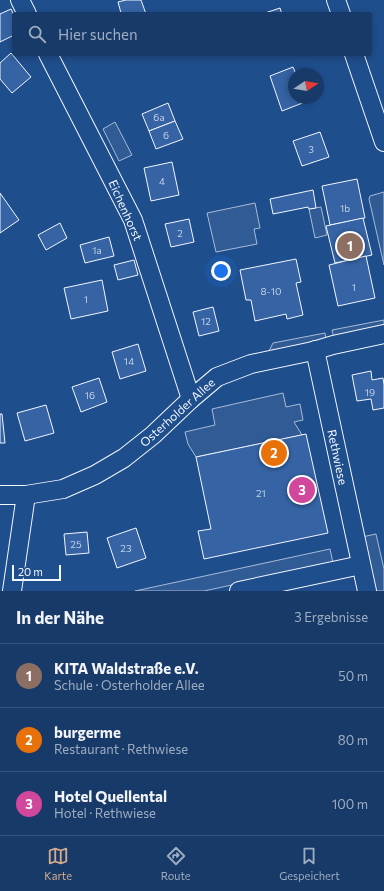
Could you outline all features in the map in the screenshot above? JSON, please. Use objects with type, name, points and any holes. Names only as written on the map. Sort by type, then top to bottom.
[{"type":"street","points":[[20,0],[26,12]]},
{"type":"street","points":[[336,0],[339,12]]},
{"type":"street","name":"Eichenhorst","points":[[49,56],[133,220],[191,399]]},
{"type":"street","points":[[355,56],[384,142]]},
{"type":"street","name":"Osterholder Allee","points":[[0,495],[26,495],[63,489],[96,475],[124,458],[153,435],[217,377],[224,374],[251,364],[384,334]]},
{"type":"street","name":"Rethwiese","points":[[315,350],[367,591]]},
{"type":"street","points":[[12,591],[26,495]]},
{"type":"street","points":[[239,591],[361,565]]},
{"type":"shaded area","points":[[115,122],[132,155],[119,161],[103,129]]},
{"type":"shaded area","points":[[384,192],[384,265],[369,199],[370,196]]},
{"type":"shaded area","points":[[255,203],[260,228],[254,229],[257,244],[216,252],[207,213]]},
{"type":"shaded area","points":[[321,207],[327,235],[315,238],[309,209]]},
{"type":"shaded area","points":[[384,320],[384,328],[334,338],[332,330]]},
{"type":"shaded area","points":[[325,333],[326,340],[269,351],[273,343]]},
{"type":"shaded area","points":[[283,393],[286,407],[300,404],[303,420],[294,422],[302,435],[196,457],[188,444],[185,432],[215,425],[212,409]]},
{"type":"shaded area","points":[[376,534],[384,569],[384,591],[374,591],[362,537]]},
{"type":"shaded area","points":[[330,549],[333,563],[204,591],[135,591]]},
{"type":"building","points":[[126,0],[141,0],[145,12],[121,12],[118,2]]},
{"type":"building","points":[[280,8],[281,12],[268,12]]},
{"type":"building","points":[[11,9],[12,12],[12,36],[0,42],[0,14]]},
{"type":"building","points":[[11,53],[31,77],[12,93],[0,79],[0,63]]},
{"type":"building","points":[[288,69],[288,104],[300,104],[282,111],[270,76]]},
{"type":"building","points":[[168,103],[175,121],[149,131],[142,114]]},
{"type":"building","points":[[175,121],[183,139],[156,149],[149,131]]},
{"type":"building","points":[[320,132],[329,157],[302,166],[293,141]]},
{"type":"building","points":[[172,162],[179,195],[151,201],[144,168]]},
{"type":"building","points":[[357,179],[365,218],[330,225],[322,186]]},
{"type":"building","points":[[313,190],[316,208],[309,209],[308,207],[273,214],[270,199]]},
{"type":"building","points":[[0,193],[19,220],[0,233]]},
{"type":"building","points":[[363,218],[372,255],[335,263],[326,226]]},
{"type":"building","points":[[189,219],[194,242],[171,247],[165,224]]},
{"type":"building","points":[[60,223],[67,238],[46,250],[38,235]]},
{"type":"building","points":[[109,237],[114,256],[85,263],[80,245]]},
{"type":"building","points":[[366,256],[375,298],[338,306],[329,265]]},
{"type":"building","points":[[296,259],[301,282],[296,283],[303,315],[287,319],[286,314],[255,321],[251,300],[246,300],[240,270]]},
{"type":"building","points":[[134,260],[138,275],[118,280],[114,265]]},
{"type":"building","points":[[102,280],[108,311],[71,319],[64,288]]},
{"type":"building","points":[[213,307],[219,331],[199,336],[193,312]]},
{"type":"building","points":[[138,344],[146,371],[120,379],[112,352]]},
{"type":"building","points":[[371,371],[372,380],[383,378],[384,408],[373,410],[371,399],[357,401],[352,375]]},
{"type":"building","points":[[99,378],[107,402],[81,412],[72,387]]},
{"type":"building","points":[[46,405],[54,433],[25,441],[17,413]]},
{"type":"building","points":[[0,414],[2,414],[5,443],[0,443]]},
{"type":"building","points":[[306,434],[328,533],[204,559],[198,531],[211,529],[196,457]]},
{"type":"building","points":[[136,528],[146,558],[117,568],[107,538]]},
{"type":"building","points":[[87,532],[89,553],[66,555],[64,534]]},
{"type":"place","name":"KITA Waldstraße e.V.","points":[[350,246]]},
{"type":"place","name":"burgerme","points":[[274,453]]},
{"type":"place","name":"Hotel Quellental","points":[[302,490]]}]
